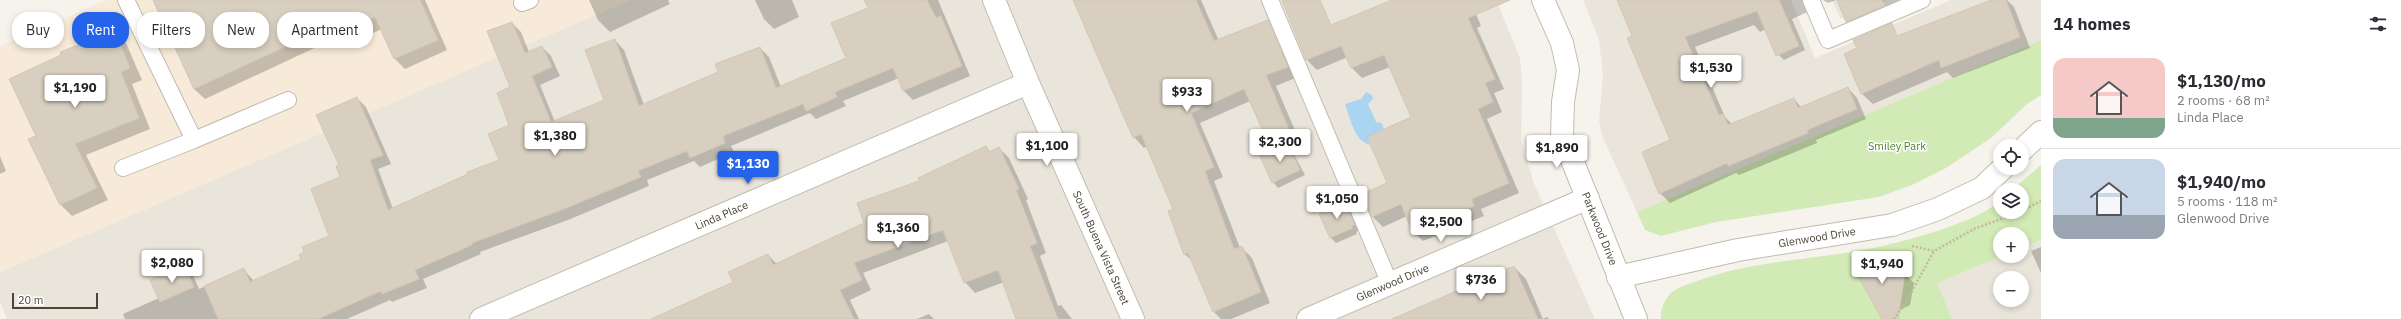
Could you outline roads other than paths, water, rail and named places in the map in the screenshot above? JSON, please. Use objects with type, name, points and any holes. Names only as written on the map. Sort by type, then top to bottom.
[{"type":"street","name":"South Buena Vista Street","points":[[994,0],[1028,83],[1133,319]]},
{"type":"street","name":"Parkwood Drive","points":[[1543,0],[1562,43],[1568,70],[1563,102],[1562,135],[1636,319]]},
{"type":"street","name":"Linda Place","points":[[481,319],[1028,83]]},
{"type":"street","points":[[2029,143],[2041,132]]},
{"type":"street","name":"Glenwood Drive","points":[[1618,277],[1738,250],[1892,225],[1938,210],[1982,188],[1996,175]]},
{"type":"street","name":"Glenwood Drive","points":[[1308,319],[1588,198]]},
{"type":"lane","points":[[126,0],[194,140]]},
{"type":"lane","points":[[1270,0],[1390,284]]},
{"type":"lane","points":[[1811,0],[1828,40],[1922,0]]},
{"type":"lane","points":[[123,168],[288,100]]},
{"type":"water","points":[[1366,92],[1372,95],[1373,99],[1368,104],[1376,122],[1382,123],[1384,130],[1375,145],[1368,144],[1358,137],[1345,104],[1361,99]]},
{"type":"park label","name":"Smiley Park","points":[[1897,146]]}]
